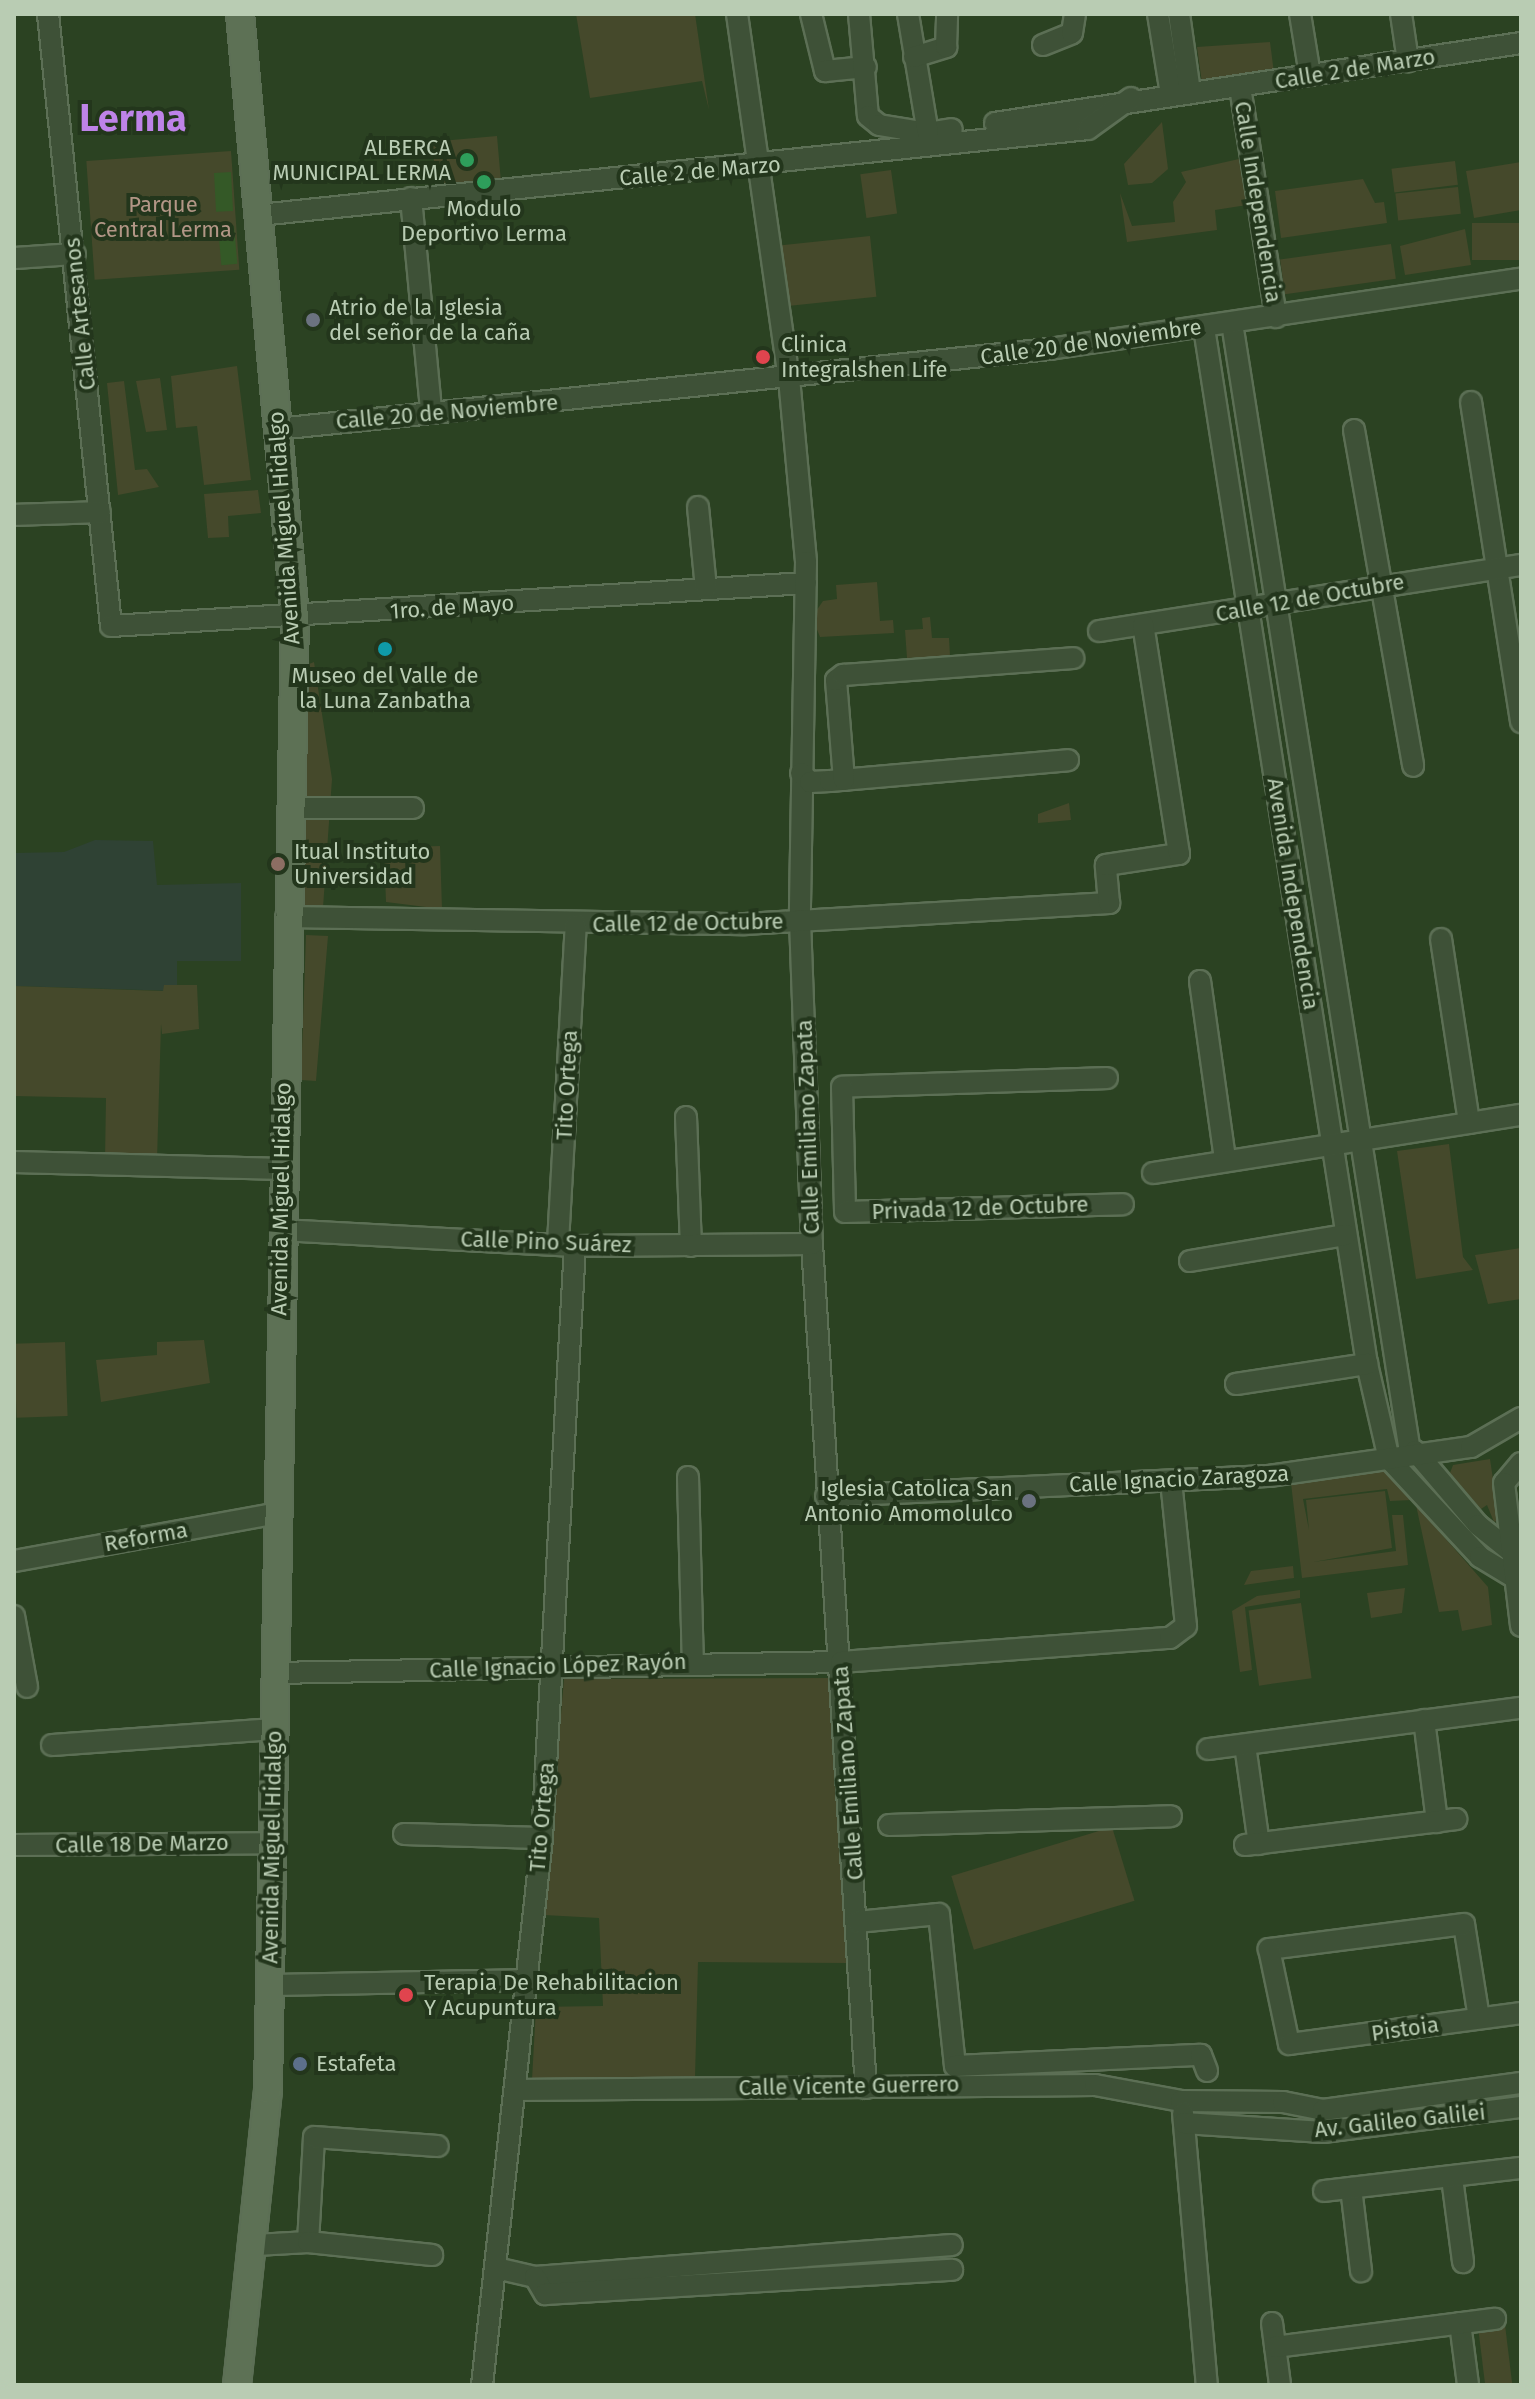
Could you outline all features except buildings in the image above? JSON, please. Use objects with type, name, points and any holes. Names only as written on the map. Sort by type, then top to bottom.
[{"type":"main road","name":"Avenida Miguel Hidalgo","points":[[237,2385],[256,2245],[270,1985],[286,917],[295,617],[240,14]]},
{"type":"street","name":"Calle Artesanos","points":[[48,14],[60,146],[75,254],[108,614]]},
{"type":"street","name":"Calle Emiliano Zapata","points":[[737,14],[789,378],[806,583],[800,920],[812,1244],[866,2088]]},
{"type":"street","points":[[811,14],[825,71],[866,67]]},
{"type":"street","points":[[859,14],[873,122],[928,133],[1136,98]]},
{"type":"street","points":[[908,14],[928,133]]},
{"type":"street","points":[[914,57],[946,47],[947,14]]},
{"type":"street","points":[[1043,45],[1072,33],[1075,14]]},
{"type":"street","points":[[1158,14],[1180,93]]},
{"type":"street","points":[[1179,14],[1180,93]]},
{"type":"street","points":[[1300,14],[1310,75]]},
{"type":"street","points":[[1401,14],[1408,61]]},
{"type":"street","name":"Calle 2 de Marzo","points":[[259,215],[761,166],[1088,129],[1136,98],[1240,87],[1521,43]]},
{"type":"street","name":"Calle Independencia","points":[[1240,87],[1276,317]]},
{"type":"street","points":[[411,198],[431,410]]},
{"type":"street","points":[[14,258],[75,254]]},
{"type":"street","name":"Calle 20 de Noviembre","points":[[277,429],[431,410],[789,378],[1204,328],[1521,279]]},
{"type":"street","name":"Avenida Independencia","points":[[1232,323],[1382,1294],[1413,1452]]},
{"type":"street","name":"Avenida Independencia","points":[[1204,328],[1367,1364],[1389,1459]]},
{"type":"street","points":[[1471,402],[1521,722]]},
{"type":"street","points":[[1354,430],[1413,766]]},
{"type":"street","points":[[698,507],[706,589]]},
{"type":"street","points":[[14,515],[100,512]]},
{"type":"street","name":"Calle 12 de Octubre","points":[[1099,631],[1521,565]]},
{"type":"street","name":"1ro. de Mayo","points":[[108,614],[115,627],[806,583]]},
{"type":"street","name":"Calle 12 de Octubre","points":[[286,917],[576,926],[800,920],[1109,903],[1106,865],[1179,854],[1143,625]]},
{"type":"street","points":[[844,780],[836,680],[843,675],[1073,658]]},
{"type":"street","points":[[801,773],[810,782],[1068,760]]},
{"type":"street","points":[[290,808],[413,808]]},
{"type":"street","points":[[1292,883],[1318,876]]},
{"type":"street","name":"Tito Ortega","points":[[482,2385],[515,2090],[522,1980],[542,1838],[555,1668],[576,926]]},
{"type":"street","points":[[1441,939],[1469,1123]]},
{"type":"street","points":[[1200,981],[1225,1160]]},
{"type":"street","name":"Privada 12 de Octubre","points":[[1107,1078],[842,1087],[845,1212],[1123,1204]]},
{"type":"street","points":[[1153,1173],[1332,1142],[1521,1115]]},
{"type":"street","points":[[686,1117],[691,1246]]},
{"type":"street","points":[[809,1151],[843,1149]]},
{"type":"street","points":[[14,1162],[283,1169]]},
{"type":"street","name":"Calle Pino Suárez","points":[[281,1230],[566,1245],[812,1244]]},
{"type":"street","points":[[1190,1261],[1346,1235]]},
{"type":"street","points":[[1357,1298],[1382,1294]]},
{"type":"street","points":[[1236,1384],[1367,1364]]},
{"type":"street","name":"Calle Ignacio Zaragoza","points":[[826,1496],[1171,1481],[1389,1459],[1413,1452],[1490,1442],[1521,1418]]},
{"type":"street","points":[[1413,1452],[1445,1485],[1470,1532]]},
{"type":"street","points":[[1389,1459],[1429,1500],[1517,1565]]},
{"type":"street","points":[[1521,1463],[1504,1483],[1517,1565],[1521,1626]]},
{"type":"street","points":[[688,1477],[693,1663]]},
{"type":"street","name":"Calle Ignacio López Rayón","points":[[274,1673],[841,1662],[1170,1638],[1186,1626],[1171,1481]]},
{"type":"street","points":[[1429,1500],[1445,1485]]},
{"type":"street","name":"Reforma","points":[[14,1561],[277,1513]]},
{"type":"street","points":[[14,1616],[27,1687]]},
{"type":"street","points":[[1208,1749],[1521,1708]]},
{"type":"street","points":[[1245,1745],[1252,1844],[1447,1821],[1424,1720]]},
{"type":"street","points":[[52,1745],[274,1729]]},
{"type":"street","points":[[889,1825],[1171,1816]]},
{"type":"street","points":[[404,1834],[542,1838]]},
{"type":"street","name":"Calle 18 De Marzo","points":[[14,1845],[271,1843]]},
{"type":"street","points":[[857,1922],[939,1914],[955,2066],[1204,2063]]},
{"type":"street","name":"Pistoia","points":[[1479,2018],[1464,1924],[1269,1949],[1289,2044],[1521,2013]]},
{"type":"street","points":[[270,1985],[522,1980]]},
{"type":"street","name":"Calle Vicente Guerrero","points":[[515,2090],[1095,2085],[1181,2101],[1265,2102],[1323,2110],[1521,2083]]},
{"type":"street","points":[[1181,2101],[1207,2385]]},
{"type":"street","points":[[1264,2131],[1265,2102]]},
{"type":"street","name":"Av. Galileo Galilei","points":[[1184,2123],[1264,2131],[1323,2132],[1521,2107]]},
{"type":"street","points":[[1323,2110],[1323,2132]]},
{"type":"street","points":[[308,2242],[314,2137],[438,2146]]},
{"type":"street","points":[[1324,2191],[1521,2168]]},
{"type":"street","points":[[1452,2178],[1463,2262]]},
{"type":"street","points":[[1351,2188],[1361,2271]]},
{"type":"street","points":[[256,2245],[308,2242],[432,2255]]},
{"type":"street","points":[[496,2268],[535,2277],[952,2245]]},
{"type":"street","points":[[535,2277],[545,2294],[952,2270]]},
{"type":"street","points":[[1275,2347],[1495,2319]]},
{"type":"street","points":[[1272,2323],[1280,2385]]},
{"type":"street","points":[[1460,2323],[1468,2385]]},
{"type":"shaded area","points":[[231,172],[233,211],[216,212],[214,173]]},
{"type":"shaded area","points":[[234,226],[237,264],[221,265],[218,227]]},
{"type":"shaded area","points":[[95,840],[153,841],[157,885],[241,883],[241,961],[177,961],[177,991],[14,986],[14,853],[64,852]]},
{"type":"green space","points":[[576,14],[695,14],[709,110],[702,81],[590,98]]},
{"type":"green space","points":[[1270,42],[1274,73],[1202,83],[1197,47]]},
{"type":"green space","points":[[1162,122],[1168,169],[1152,183],[1128,185],[1124,164]]},
{"type":"green space","name":"ALBERCA MUNICIPAL LERMA","points":[[497,136],[501,180],[436,185],[432,142]]},
{"type":"green space","name":"Parque Central Lerma","points":[[231,151],[239,270],[95,280],[86,161]]},
{"type":"green space","points":[[1239,159],[1247,205],[1215,210],[1217,230],[1127,242],[1120,193],[1132,226],[1175,222],[1173,202],[1186,182],[1181,172]]},
{"type":"green space","points":[[1455,161],[1458,185],[1394,193],[1391,169]]},
{"type":"green space","points":[[1521,162],[1521,210],[1474,218],[1466,171]]},
{"type":"green space","points":[[891,170],[897,214],[866,218],[860,174]]},
{"type":"green space","points":[[1363,179],[1375,203],[1384,202],[1387,223],[1281,238],[1275,191]]},
{"type":"green space","points":[[1458,187],[1461,214],[1398,220],[1395,194]]},
{"type":"green space","points":[[1472,223],[1521,223],[1521,260],[1472,260]]},
{"type":"green space","points":[[1465,229],[1471,265],[1405,275],[1400,246]]},
{"type":"green space","points":[[870,236],[876,297],[788,306],[781,245]]},
{"type":"green space","points":[[1391,244],[1396,279],[1285,294],[1280,260]]},
{"type":"green space","points":[[237,366],[251,480],[204,485],[197,426],[176,428],[171,376]]},
{"type":"green space","points":[[160,378],[167,430],[146,432],[136,381]]},
{"type":"green space","points":[[124,381],[135,470],[147,469],[159,487],[118,495],[107,383]]},
{"type":"green space","points":[[258,490],[261,513],[228,516],[229,537],[208,538],[204,494]]},
{"type":"green space","points":[[877,582],[880,621],[893,620],[894,633],[820,637],[812,617],[823,601],[837,599],[836,585]]},
{"type":"green space","points":[[930,617],[932,638],[949,638],[950,656],[907,658],[905,630],[923,629],[922,618]]},
{"type":"green space","points":[[314,662],[332,779],[322,922],[293,923],[304,666]]},
{"type":"green space","points":[[1069,803],[1071,820],[1038,823],[1038,814]]},
{"type":"green space","points":[[440,846],[442,909],[386,902],[384,848]]},
{"type":"green space","points":[[306,935],[328,936],[316,1081],[301,1080]]},
{"type":"green space","points":[[164,985],[197,985],[199,1029],[162,1034],[161,1024],[157,1160],[105,1159],[106,1098],[14,1096],[14,986],[163,991]]},
{"type":"green space","points":[[1449,1144],[1463,1257],[1473,1270],[1416,1279],[1397,1151]]},
{"type":"green space","points":[[1521,1248],[1521,1299],[1488,1304],[1475,1255]]},
{"type":"green space","points":[[204,1340],[210,1383],[101,1402],[96,1360],[157,1355],[157,1342]]},
{"type":"green space","points":[[65,1342],[68,1416],[17,1418],[14,1344]]},
{"type":"green space","points":[[1490,1459],[1499,1520],[1494,1522],[1487,1505],[1481,1509],[1450,1473],[1453,1465]]},
{"type":"green space","points":[[1387,1471],[1412,1500],[1390,1501],[1387,1489],[1303,1499],[1309,1530],[1306,1500],[1385,1491],[1392,1548],[1313,1562],[1396,1551],[1392,1515],[1403,1515],[1408,1565],[1302,1578],[1291,1483]]},
{"type":"green space","points":[[1416,1505],[1488,1587],[1492,1625],[1462,1631],[1458,1610],[1439,1612]]},
{"type":"green space","points":[[1293,1566],[1294,1578],[1244,1585],[1251,1571]]},
{"type":"green space","points":[[1405,1588],[1402,1613],[1371,1618],[1367,1593]]},
{"type":"green space","points":[[1300,1590],[1300,1598],[1245,1607],[1252,1670],[1240,1672],[1232,1611],[1257,1596]]},
{"type":"green space","points":[[1301,1603],[1312,1678],[1259,1686],[1249,1610]]},
{"type":"green space","points":[[834,1678],[850,1963],[698,1962],[695,2078],[532,2080],[536,2007],[603,2006],[599,1918],[544,1915],[564,1679]]},
{"type":"green space","points":[[1112,1827],[1135,1901],[974,1950],[951,1876]]},
{"type":"green space","points":[[1505,2325],[1512,2385],[1485,2385],[1478,2328]]},
{"type":"place","name":"ALBERCA MUNICIPAL LERMA","points":[[467,160]]},
{"type":"place","name":"Modulo Deportivo Lerma","points":[[484,182]]},
{"type":"place","name":"Atrio de la Iglesia del señor de la caña","points":[[313,320]]},
{"type":"place","name":"Clinica Integralshen Life","points":[[763,357]]},
{"type":"place","name":"Museo del Valle de la Luna Zanbatha","points":[[385,649]]},
{"type":"place","name":"Itual Instituto Universidad","points":[[278,864]]},
{"type":"place","name":"Iglesia Catolica San Antonio Amomolulco","points":[[1029,1501]]},
{"type":"place","name":"Terapia De Rehabilitacion Y Acupuntura","points":[[406,1995]]},
{"type":"place","name":"Estafeta","points":[[300,2064]]},
{"type":"district","name":"Lerma","points":[[133,119]]}]
